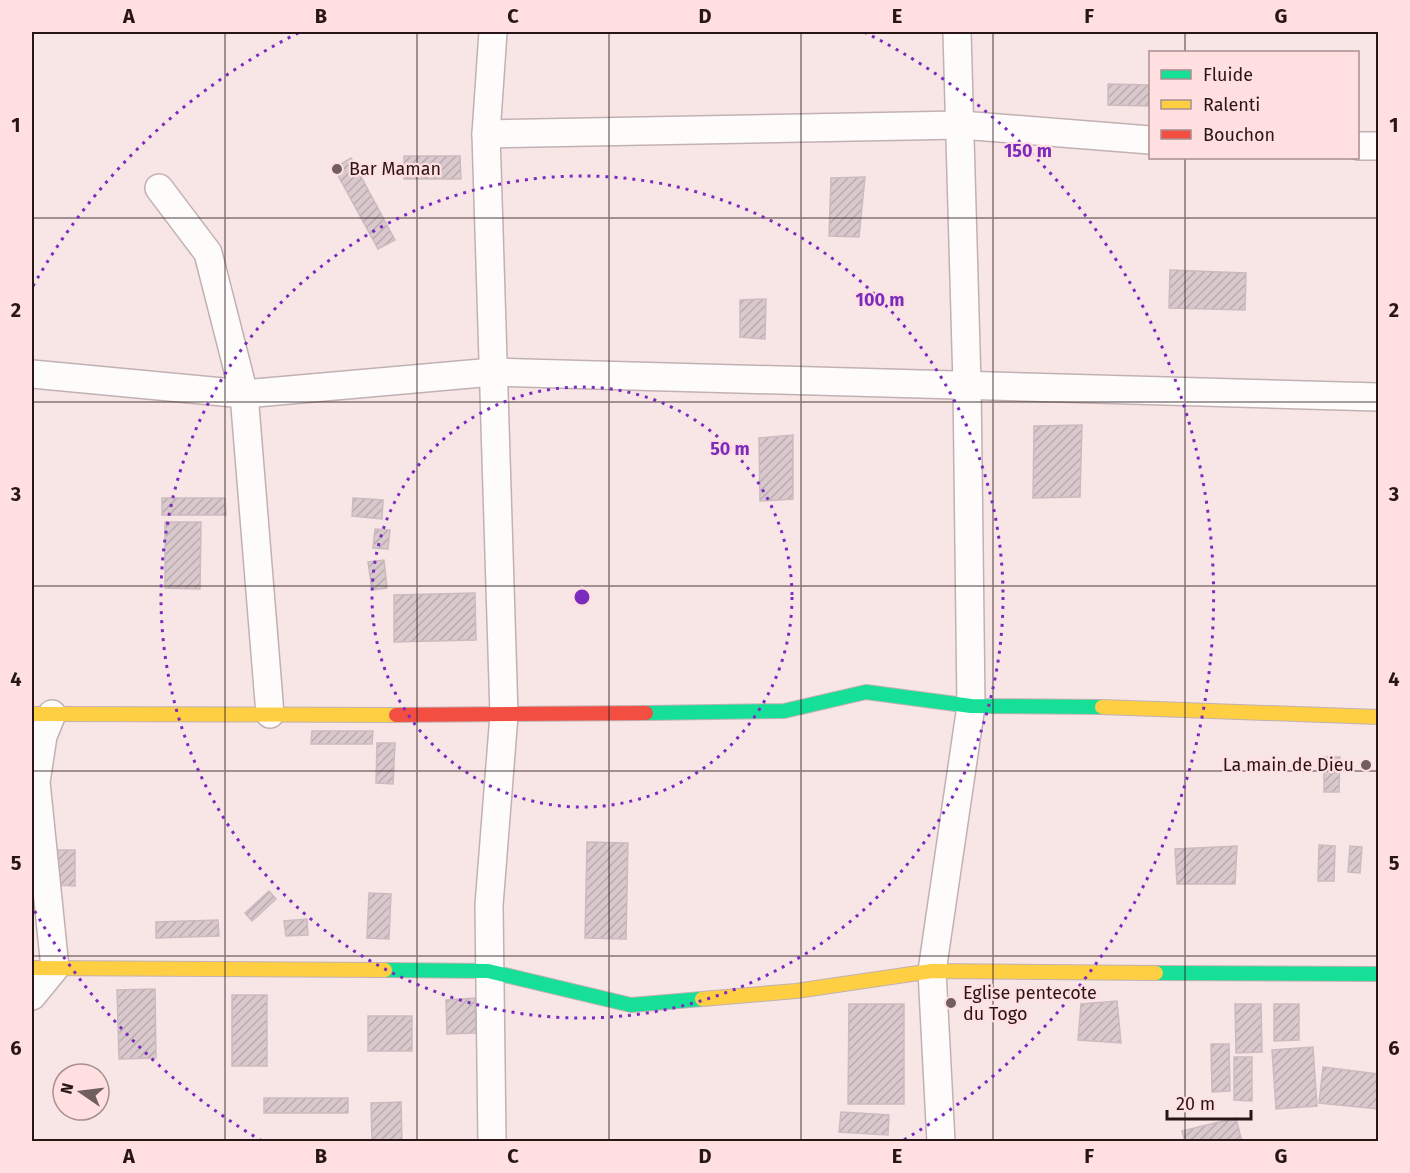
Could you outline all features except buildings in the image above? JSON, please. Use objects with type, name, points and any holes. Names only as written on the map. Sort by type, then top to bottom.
[{"type":"street","points":[[492,1142],[488,971],[489,905],[504,715],[486,134],[493,32]]},
{"type":"street","points":[[941,1142],[932,971],[971,706],[967,384],[957,32]]},
{"type":"street","points":[[486,134],[961,125],[1149,140]]},
{"type":"street","points":[[1359,146],[1378,146]]},
{"type":"street","points":[[159,188],[208,253],[244,394],[270,714]]},
{"type":"street","points":[[32,374],[244,394],[493,372],[1378,397]]},
{"type":"street","points":[[32,996],[43,968],[36,782],[43,736],[42,714],[504,715],[784,711],[866,692],[971,706],[1053,705],[1378,717]]},
{"type":"street","points":[[43,968],[488,971],[631,1005],[796,991],[932,971],[1378,974]]},
{"type":"traffic: fast","points":[[646,713],[784,711],[866,692],[971,706],[1102,707]]},
{"type":"traffic: fast","points":[[385,970],[488,971],[631,1005],[702,999]]},
{"type":"traffic: fast","points":[[1156,973],[1378,974]]},
{"type":"traffic: slow","points":[[1102,707],[1378,717]]},
{"type":"traffic: slow","points":[[32,714],[396,715]]},
{"type":"traffic: slow","points":[[32,968],[385,970]]},
{"type":"traffic: slow","points":[[702,999],[796,991],[932,971],[1156,973]]},
{"type":"traffic: jam","points":[[396,715],[646,713]]},
{"type":"place","name":"Bar Maman","points":[[337,169]]},
{"type":"place","name":"La main de Dieu","points":[[1366,765]]},
{"type":"place","name":"Eglise pentecote du Togo","points":[[951,1003]]}]
